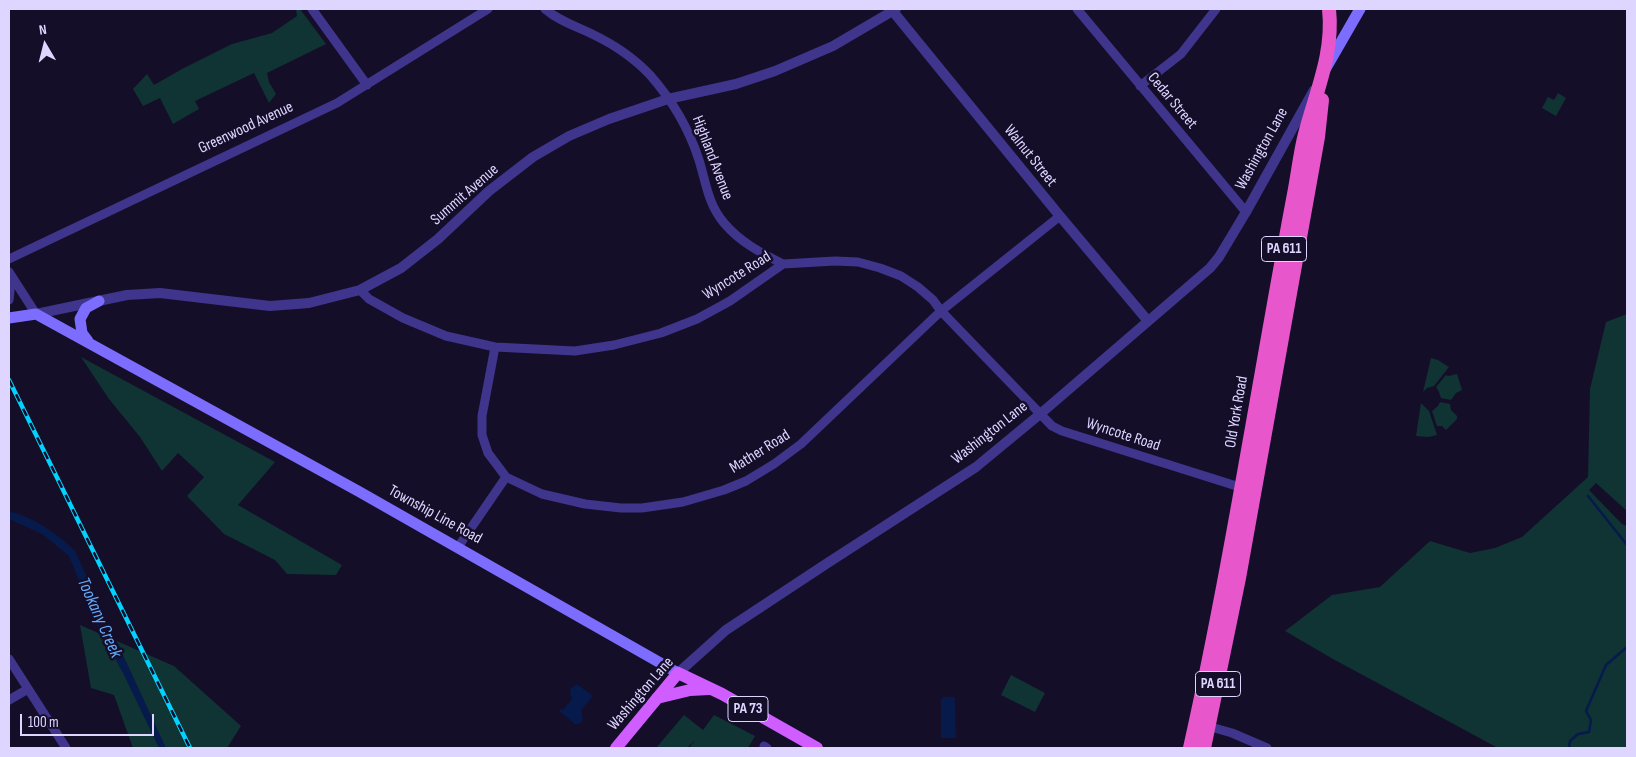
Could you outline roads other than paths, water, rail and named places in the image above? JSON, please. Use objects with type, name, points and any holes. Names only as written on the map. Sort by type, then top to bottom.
[{"type":"highway","name":"Old York Road","points":[[1204,748],[1202,725],[1219,606],[1248,490],[1318,137],[1322,78],[1330,41],[1329,9]]},
{"type":"highway","name":"Old York Road","points":[[1190,748],[1202,725],[1232,610],[1248,490]]},
{"type":"highway","points":[[1219,606],[1232,610]]},
{"type":"main road","name":"Washington Lane","points":[[1322,78],[1360,9]]},
{"type":"main road","points":[[89,342],[82,333],[80,318],[86,308],[99,301]]},
{"type":"main road","points":[[9,318],[36,314]]},
{"type":"main road","name":"Township Line Road","points":[[36,314],[458,546],[678,673],[712,689],[816,748]]},
{"type":"main road","name":"Washington Lane","points":[[616,748],[678,673]]},
{"type":"main road","points":[[657,698],[690,690],[712,689]]},
{"type":"street","points":[[312,9],[367,85]]},
{"type":"street","name":"Greenwood Avenue","points":[[9,259],[332,105],[488,9]]},
{"type":"street","name":"Highland Avenue","points":[[545,9],[552,15],[593,35],[630,57],[649,74],[674,106],[699,162],[708,197],[723,222],[752,247],[783,264]]},
{"type":"street","name":"Cedar Street","points":[[1077,9],[1246,212]]},
{"type":"street","points":[[1140,86],[1181,54],[1216,9]]},
{"type":"street","name":"Summit Avenue","points":[[36,314],[127,295],[160,293],[270,306],[309,303],[360,290],[402,268],[438,239],[483,196],[533,157],[580,131],[668,98],[736,84],[782,68],[834,46],[893,10]]},
{"type":"street","name":"Walnut Street","points":[[893,10],[1060,216],[1148,320]]},
{"type":"street","name":"Washington Lane","points":[[678,673],[726,630],[976,467],[1210,268],[1219,258],[1322,78]]},
{"type":"street","name":"Mather Road","points":[[495,347],[482,416],[482,435],[488,453],[506,476],[542,494],[585,504],[642,508],[684,502],[746,481],[774,464],[801,444],[941,311],[1060,216]]},
{"type":"street","name":"Wyncote Road","points":[[360,290],[369,299],[402,318],[453,338],[495,347],[574,351],[661,333],[697,319],[730,301],[783,264],[858,262],[901,276],[918,287],[933,300],[941,311],[1039,415],[1052,426],[1062,431],[1248,490]]},
{"type":"street","points":[[9,273],[9,300]]},
{"type":"street","points":[[9,273],[36,314]]},
{"type":"street","points":[[458,546],[506,476]]},
{"type":"street","points":[[9,659],[66,748]]},
{"type":"street","points":[[9,700],[28,689]]},
{"type":"street","points":[[1202,725],[1232,734],[1267,748]]},
{"type":"water","name":"Tookany Creek","points":[[9,511],[27,517],[44,526],[75,551],[166,748],[159,748],[124,675],[97,625],[69,556],[42,534],[9,519]]},
{"type":"water","points":[[577,684],[593,696],[581,710],[582,721],[575,724],[559,711],[563,710],[572,699],[571,688]]},
{"type":"water","points":[[943,697],[953,697],[955,699],[956,738],[941,738],[941,700]]},
{"type":"waterway","points":[[1588,496],[1627,545]]},
{"type":"waterway","points":[[1569,748],[1570,741],[1578,734],[1589,732],[1591,720],[1586,711],[1606,665],[1627,647]]},
{"type":"railway","points":[[9,380],[190,748]]}]
